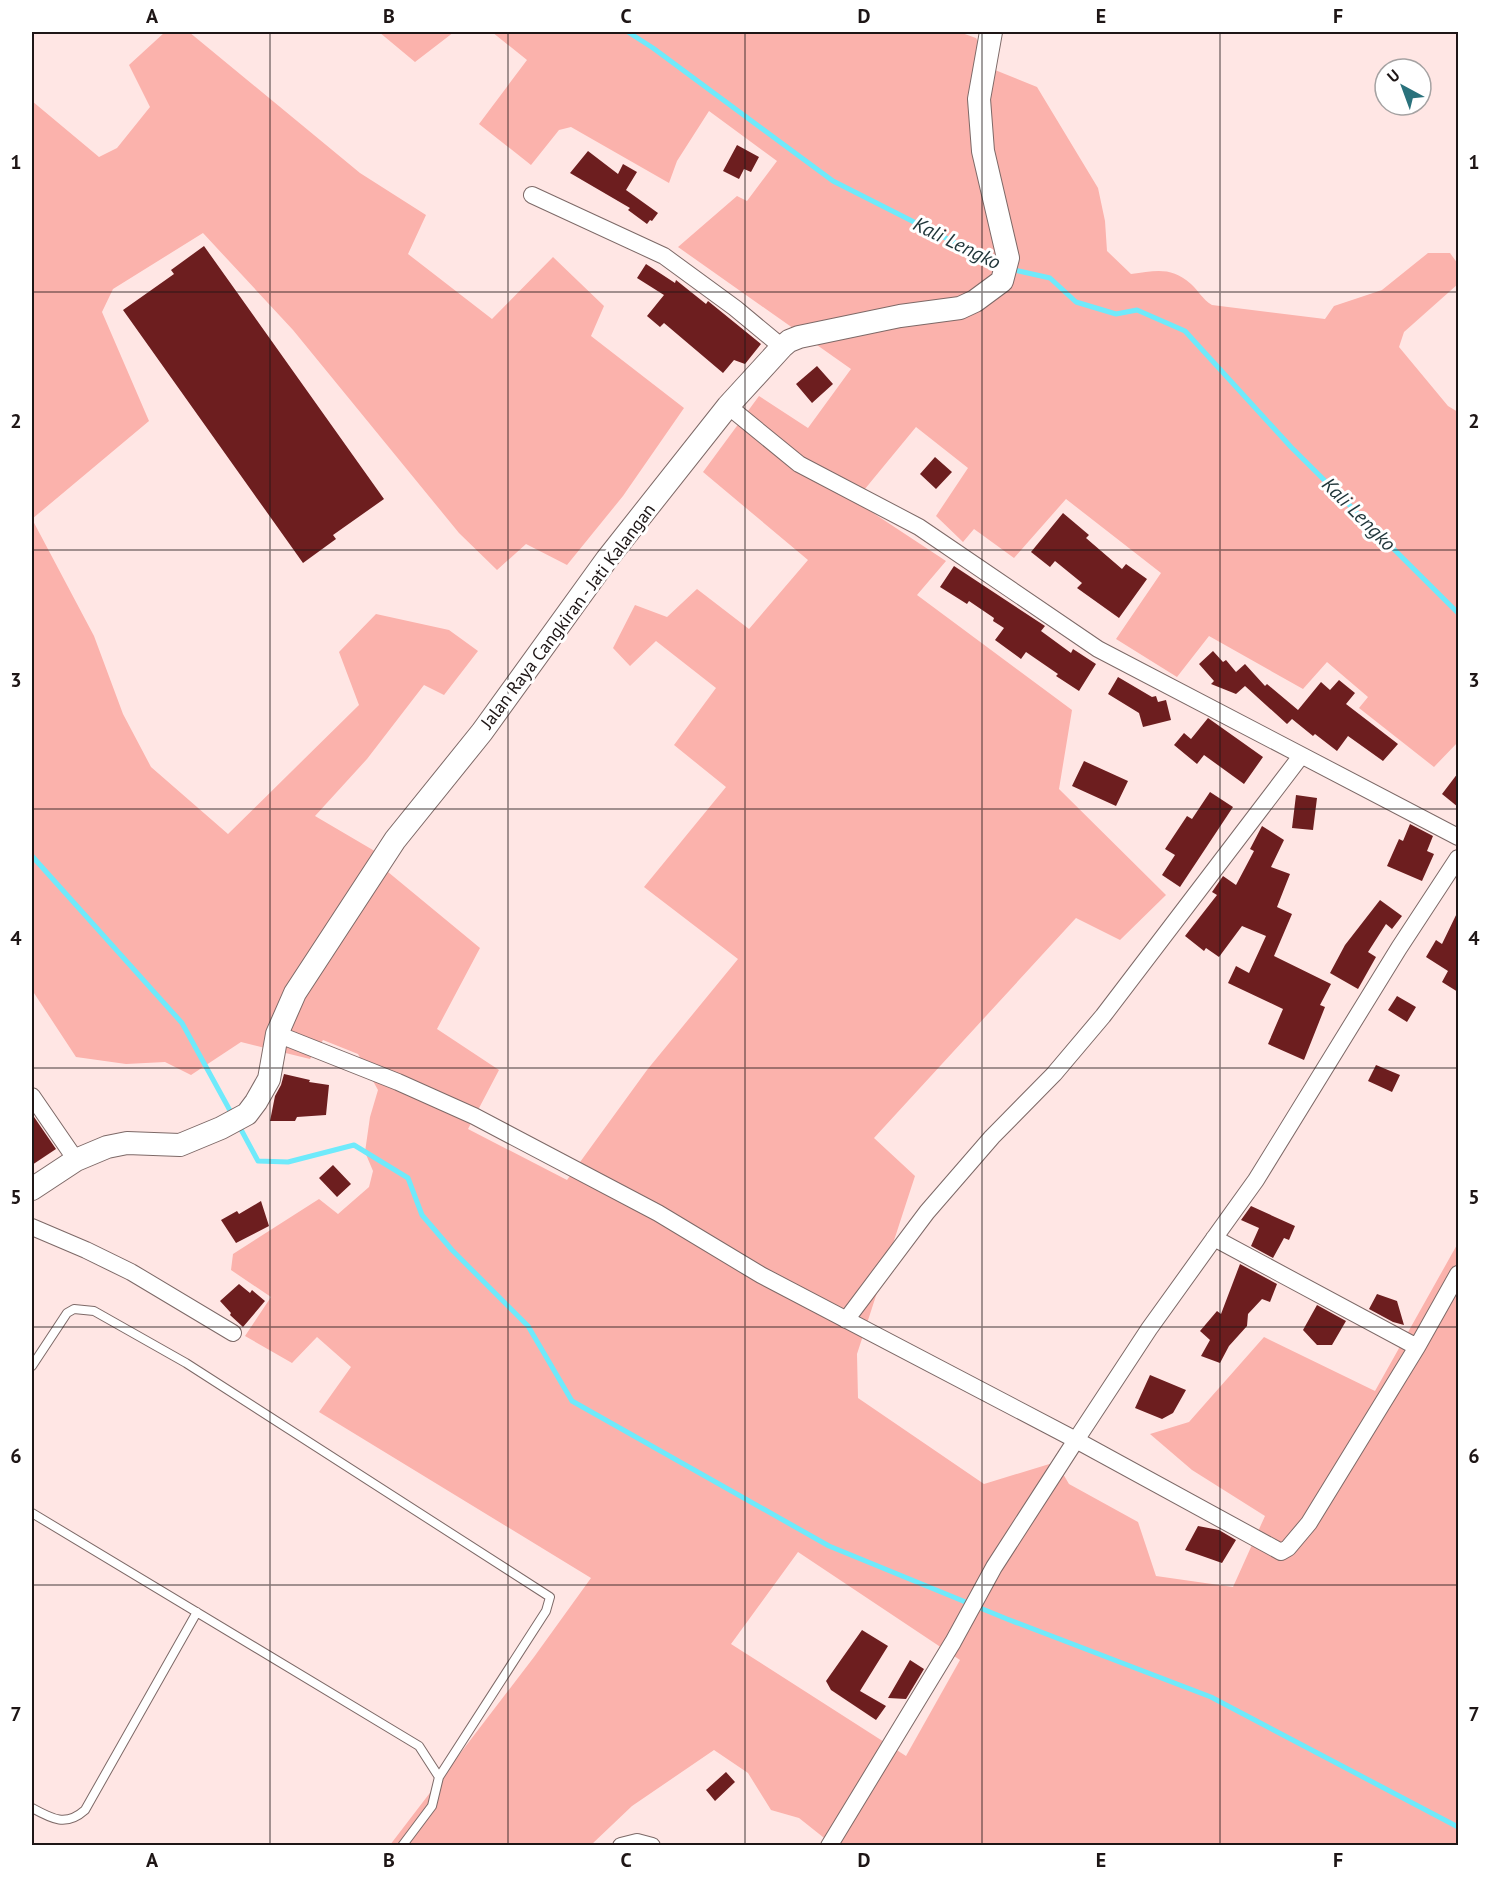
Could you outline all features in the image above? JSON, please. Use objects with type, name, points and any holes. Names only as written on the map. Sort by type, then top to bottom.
[{"type":"street","name":"Jalan Raya Cangkiran - Jati Kalangan","points":[[32,1190],[76,1160],[107,1147],[127,1143],[180,1145],[248,1114],[269,1078],[277,1034],[295,993],[395,840],[482,732],[607,559],[728,406],[782,347],[799,337],[900,316],[960,308],[984,296],[1002,281],[1008,258],[983,152],[979,99],[991,32]]},
{"type":"street","points":[[532,195],[664,256],[735,308],[782,347]]},
{"type":"street","points":[[728,406],[799,464],[919,527],[1098,649],[1458,837]]},
{"type":"street","points":[[846,1320],[927,1212],[992,1137],[1054,1074],[1103,1016],[1300,756]]},
{"type":"street","points":[[829,1845],[953,1642],[994,1567],[1142,1339],[1256,1180],[1458,858]]},
{"type":"street","points":[[277,1034],[398,1082],[474,1116],[658,1213],[761,1275],[1076,1440],[1281,1552],[1288,1548],[1309,1523],[1417,1347],[1458,1275]]},
{"type":"street","points":[[32,1096],[76,1160]]},
{"type":"street","points":[[32,1227],[131,1272],[233,1333]]},
{"type":"street","points":[[1214,1238],[1417,1347]]},
{"type":"street","points":[[621,1845],[638,1842],[652,1845]]},
{"type":"lane","points":[[32,1366],[66,1313],[74,1309],[94,1311],[186,1363],[550,1598],[546,1611],[439,1777],[432,1806],[402,1845]]},
{"type":"lane","points":[[32,1513],[419,1746],[439,1777]]},
{"type":"lane","points":[[32,1808],[58,1820],[68,1821],[76,1818],[85,1810],[197,1612]]},
{"type":"shaded area","points":[[165,32],[189,32],[360,173],[426,215],[408,254],[492,319],[553,257],[604,306],[591,336],[684,408],[623,496],[567,565],[526,544],[497,570],[459,533],[293,330],[203,233],[113,289],[102,312],[149,421],[32,519],[32,101],[99,157],[117,148],[150,107],[129,65]]},
{"type":"shaded area","points":[[379,32],[454,32],[415,62]]},
{"type":"shaded area","points":[[492,32],[959,32],[976,38],[995,70],[1037,87],[1098,188],[1105,221],[1107,251],[1131,274],[1162,271],[1177,274],[1212,305],[1325,319],[1334,306],[1382,290],[1428,253],[1450,253],[1458,264],[1458,284],[1404,332],[1399,347],[1448,406],[1458,412],[1458,742],[1434,767],[1359,708],[1368,697],[1327,662],[1303,689],[1209,636],[1177,677],[1116,639],[1161,573],[1066,499],[1014,558],[974,529],[963,542],[936,516],[968,468],[916,427],[855,501],[946,561],[917,595],[1072,710],[1059,789],[1166,895],[1120,940],[1076,918],[874,1138],[915,1176],[857,1354],[858,1398],[984,1484],[1056,1462],[1069,1484],[1138,1522],[1156,1576],[1233,1587],[1265,1516],[1192,1470],[1150,1434],[1189,1422],[1264,1337],[1375,1391],[1458,1243],[1458,1845],[833,1845],[799,1818],[771,1810],[748,1773],[714,1750],[632,1806],[591,1845],[390,1845],[534,1657],[591,1578],[319,1412],[351,1367],[317,1337],[292,1363],[245,1336],[271,1297],[231,1270],[233,1254],[319,1199],[338,1214],[369,1187],[373,1171],[365,1152],[370,1117],[378,1090],[358,1054],[323,1040],[310,1059],[241,1042],[191,1075],[165,1062],[126,1064],[76,1057],[32,990],[32,519],[94,636],[123,714],[151,767],[228,834],[359,705],[339,652],[376,614],[449,630],[478,651],[444,695],[424,685],[367,759],[315,816],[378,853],[371,862],[388,872],[480,948],[437,1029],[499,1070],[468,1129],[567,1180],[647,1070],[738,959],[644,887],[726,787],[674,745],[716,688],[656,641],[630,666],[613,648],[635,605],[667,617],[697,589],[749,629],[808,560],[703,472],[759,396],[808,428],[851,369],[678,247],[737,196],[747,201],[777,161],[709,111],[677,161],[669,183],[571,127],[559,130],[531,165],[479,124],[527,60]],"holes":[[[798,1552],[960,1660],[906,1756],[731,1644]]]},
{"type":"building","points":[[737,145],[759,157],[751,172],[744,169],[739,179],[723,171]]},
{"type":"building","points":[[588,151],[618,174],[623,164],[637,172],[626,190],[658,213],[652,221],[650,220],[647,224],[628,210],[630,208],[570,173]]},
{"type":"building","points":[[204,246],[384,499],[333,535],[336,539],[303,563],[123,310],[174,274],[171,270]]},
{"type":"building","points":[[646,264],[675,283],[676,280],[706,304],[708,301],[761,344],[745,364],[734,360],[723,373],[664,323],[660,327],[647,316],[664,295],[637,278]]},
{"type":"building","points":[[817,366],[833,384],[812,403],[796,384]]},
{"type":"building","points":[[935,457],[952,472],[936,489],[920,474]]},
{"type":"building","points":[[1063,513],[1089,535],[1086,538],[1122,569],[1126,564],[1147,579],[1119,618],[1077,588],[1082,583],[1055,561],[1050,567],[1031,552]]},
{"type":"building","points":[[954,566],[1045,626],[1041,631],[1071,653],[1073,649],[1096,664],[1079,691],[1026,652],[1021,659],[995,640],[1004,628],[993,621],[994,618],[969,601],[967,604],[940,587]]},
{"type":"building","points":[[1213,651],[1223,662],[1226,660],[1236,672],[1245,664],[1265,686],[1267,684],[1298,710],[1321,682],[1330,690],[1339,680],[1355,693],[1346,704],[1398,744],[1383,761],[1348,736],[1337,751],[1292,719],[1287,724],[1245,686],[1236,694],[1211,684],[1214,681],[1199,664]]},
{"type":"building","points":[[1118,677],[1152,697],[1156,696],[1158,702],[1166,700],[1171,720],[1143,727],[1139,713],[1108,694]]},
{"type":"building","points":[[1208,718],[1263,757],[1244,784],[1204,755],[1197,764],[1174,745],[1184,733],[1191,739]]},
{"type":"building","points":[[1084,761],[1128,781],[1116,806],[1072,786]]},
{"type":"building","points":[[1458,773],[1458,807],[1442,794]]},
{"type":"building","points":[[1210,792],[1233,807],[1180,887],[1162,875],[1175,855],[1165,849],[1187,816],[1192,819]]},
{"type":"building","points":[[1296,795],[1317,798],[1313,830],[1292,828]]},
{"type":"building","points":[[1410,824],[1433,836],[1427,851],[1434,854],[1422,881],[1387,866],[1399,839],[1403,841]]},
{"type":"building","points":[[1262,826],[1284,840],[1271,867],[1290,874],[1277,907],[1292,914],[1274,956],[1331,984],[1320,1005],[1325,1007],[1304,1060],[1268,1044],[1283,1009],[1228,983],[1236,966],[1249,973],[1266,936],[1242,926],[1219,957],[1206,948],[1204,951],[1185,936],[1217,895],[1212,892],[1223,876],[1236,885],[1254,851],[1250,849]]},
{"type":"building","points":[[1380,900],[1402,916],[1392,929],[1386,924],[1368,952],[1376,957],[1358,989],[1330,973],[1345,945]]},
{"type":"building","points":[[1458,911],[1458,992],[1442,982],[1448,971],[1426,957],[1436,940],[1442,944]]},
{"type":"building","points":[[1397,996],[1416,1007],[1407,1022],[1388,1010]]},
{"type":"building","points":[[1376,1065],[1400,1075],[1392,1092],[1368,1081]]},
{"type":"building","points":[[284,1074],[310,1080],[309,1082],[329,1085],[326,1115],[297,1117],[295,1121],[270,1121],[275,1096]]},
{"type":"building","points":[[32,1114],[56,1149],[32,1165]]},
{"type":"building","points":[[333,1165],[351,1184],[337,1197],[319,1178]]},
{"type":"building","points":[[261,1201],[269,1226],[236,1243],[221,1220],[237,1211],[239,1214]]},
{"type":"building","points":[[1251,1206],[1295,1226],[1289,1240],[1284,1238],[1273,1258],[1251,1246],[1259,1228],[1241,1220]]},
{"type":"building","points":[[1240,1264],[1277,1284],[1270,1302],[1262,1299],[1248,1314],[1247,1326],[1229,1346],[1220,1363],[1201,1356],[1210,1340],[1200,1331],[1217,1311],[1221,1314]]},
{"type":"building","points":[[239,1284],[250,1293],[252,1290],[265,1301],[243,1327],[220,1301]]},
{"type":"building","points":[[1377,1294],[1397,1301],[1404,1325],[1393,1322],[1369,1309]]},
{"type":"building","points":[[1317,1305],[1346,1321],[1332,1345],[1317,1345],[1303,1330]]},
{"type":"building","points":[[1150,1375],[1186,1390],[1173,1413],[1162,1419],[1135,1408]]},
{"type":"building","points":[[1198,1526],[1219,1530],[1236,1540],[1222,1563],[1185,1550]]},
{"type":"building","points":[[862,1630],[888,1646],[860,1691],[886,1706],[876,1720],[831,1690],[826,1681]]},
{"type":"building","points":[[910,1660],[924,1669],[906,1699],[888,1698]]},
{"type":"building","points":[[726,1772],[735,1782],[715,1801],[706,1790]]},
{"type":"waterway","name":"Kali Lengko","points":[[628,32],[833,181],[1001,266]]},
{"type":"waterway","name":"Kali Lengko","points":[[1010,269],[1050,278],[1076,302],[1116,314],[1137,310],[1185,331],[1291,447],[1458,613]]},
{"type":"waterway","points":[[32,856],[182,1023],[233,1116]]},
{"type":"waterway","points":[[238,1124],[258,1161],[288,1162],[354,1145],[408,1178],[422,1215],[452,1250],[528,1326],[572,1401],[829,1546],[1007,1619],[1211,1697],[1458,1827]]}]
